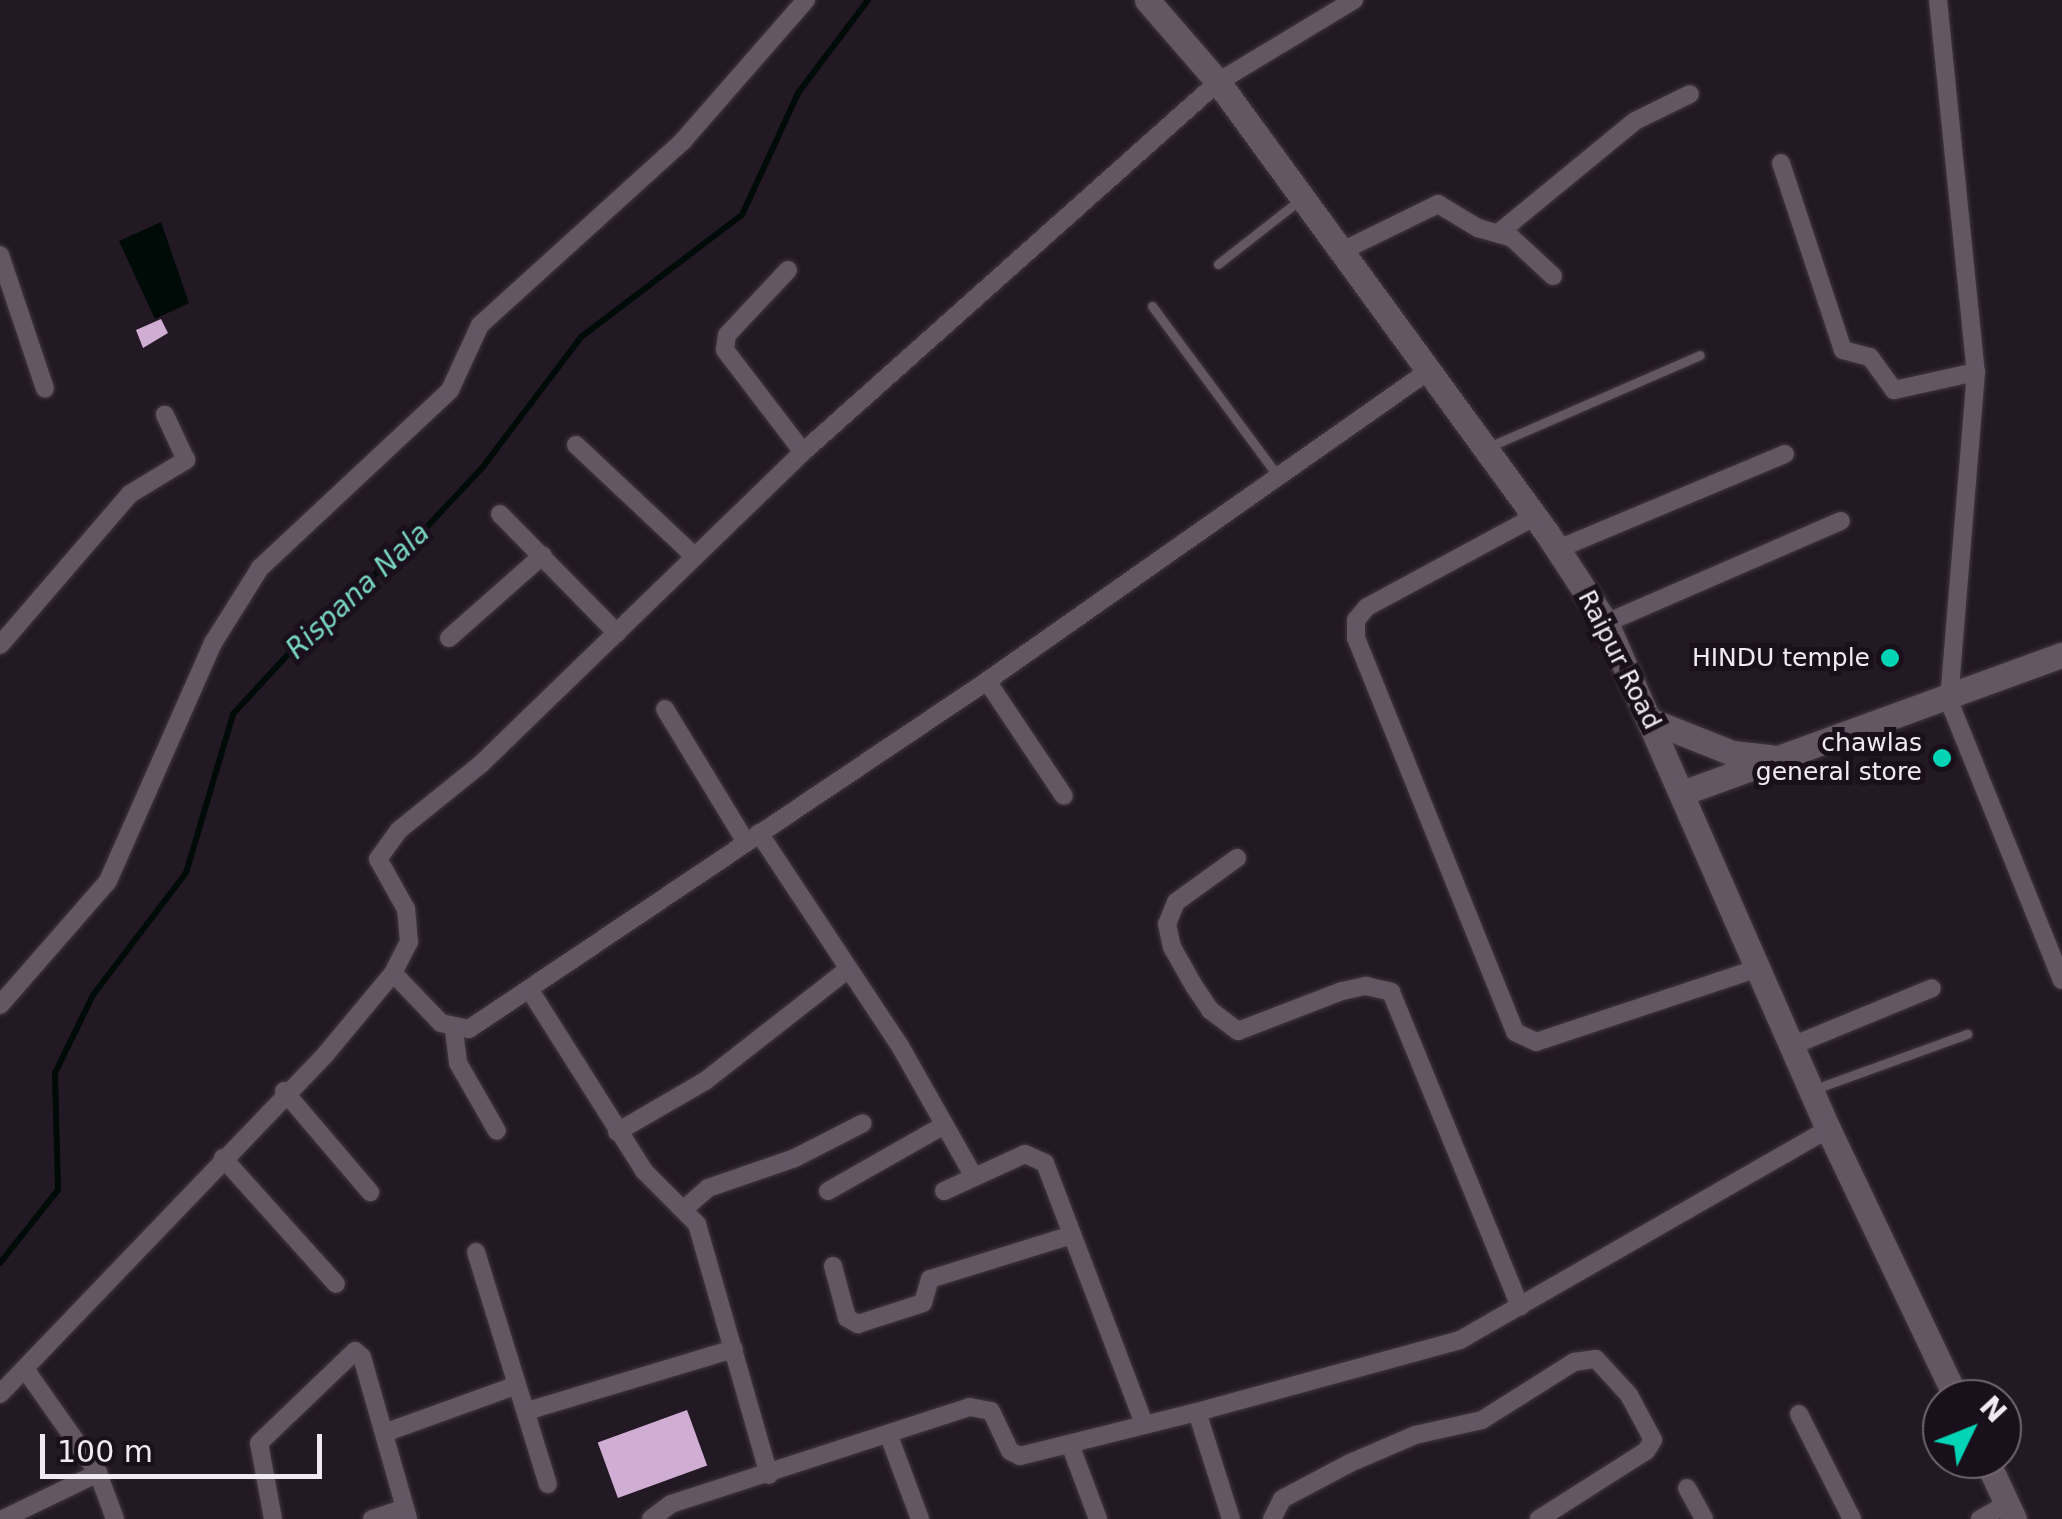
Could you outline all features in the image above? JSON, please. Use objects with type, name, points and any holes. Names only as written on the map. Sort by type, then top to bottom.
[{"type":"main road","name":"Raipur Road","points":[[1147,0],[1218,82],[1558,549],[1606,623],[1686,792],[1828,1129],[1947,1379]]},
{"type":"main road","points":[[1686,792],[1949,701],[2062,656]]},
{"type":"main road","points":[[1652,722],[1732,753],[1779,758]]},
{"type":"main road","points":[[1995,1479],[2011,1512]]},
{"type":"street","points":[[0,1005],[108,881],[213,643],[260,568],[450,390],[480,325],[682,142],[806,0]]},
{"type":"street","points":[[0,1394],[284,1091],[325,1055],[393,973],[409,942],[406,909],[378,859],[386,843],[481,764],[803,452],[1218,82],[1354,0]]},
{"type":"street","points":[[1938,0],[1976,372],[1949,701],[2062,980]]},
{"type":"street","points":[[1500,231],[1608,140],[1690,94]]},
{"type":"street","points":[[1781,163],[1843,350],[1870,357],[1894,390],[1976,372]]},
{"type":"street","points":[[1340,252],[1438,204],[1478,228],[1500,231],[1553,276]]},
{"type":"street","points":[[0,256],[45,389]]},
{"type":"street","points":[[788,270],[728,335],[724,350],[803,452]]},
{"type":"street","points":[[454,1030],[468,1029],[531,992],[987,681],[1427,372]]},
{"type":"street","points":[[0,644],[130,494],[186,460],[164,415]]},
{"type":"street","points":[[576,445],[694,556]]},
{"type":"street","points":[[1558,549],[1785,454]]},
{"type":"street","points":[[500,514],[618,633]]},
{"type":"street","points":[[1534,516],[1367,607],[1356,620],[1356,638],[1515,1032],[1536,1042],[1760,967]]},
{"type":"street","points":[[1606,623],[1841,521]]},
{"type":"street","points":[[449,638],[544,556]]},
{"type":"street","points":[[987,681],[1064,796]]},
{"type":"street","points":[[665,709],[847,970],[972,1175]]},
{"type":"street","points":[[1238,858],[1176,902],[1167,924],[1172,947],[1194,986],[1210,1010],[1238,1031],[1342,991],[1366,986],[1391,992],[1520,1307]]},
{"type":"street","points":[[617,1132],[705,1081],[847,970]]},
{"type":"street","points":[[393,973],[454,1030],[458,1062],[497,1131]]},
{"type":"street","points":[[1794,1045],[1932,988]]},
{"type":"street","points":[[531,992],[617,1132],[644,1171],[684,1209],[706,1245],[769,1474]]},
{"type":"street","points":[[284,1091],[370,1192]]},
{"type":"street","points":[[684,1209],[708,1188],[795,1158],[864,1123]]},
{"type":"street","points":[[828,1191],[944,1124]]},
{"type":"street","points":[[650,1519],[671,1504],[980,1406],[991,1411],[1014,1454],[1071,1447],[1144,1424],[1406,1358],[1520,1307],[1828,1129]]},
{"type":"street","points":[[944,1190],[972,1175],[1035,1156],[1050,1175],[1144,1424]]},
{"type":"street","points":[[223,1158],[336,1284]]},
{"type":"street","points":[[833,1266],[847,1318],[858,1324],[923,1303],[930,1280],[1072,1235]]},
{"type":"street","points":[[476,1252],[548,1484]]},
{"type":"street","points":[[527,1412],[734,1349]]},
{"type":"street","points":[[274,1519],[259,1443],[350,1353],[362,1357],[407,1514],[372,1519]]},
{"type":"street","points":[[1272,1519],[1282,1500],[1350,1463],[1415,1435],[1482,1420],[1574,1362],[1596,1360],[1629,1395],[1653,1440],[1646,1451],[1539,1519]]},
{"type":"street","points":[[25,1369],[98,1473],[115,1519]]},
{"type":"street","points":[[384,1433],[518,1385]]},
{"type":"street","points":[[1196,1412],[1231,1519]]},
{"type":"street","points":[[1798,1414],[1852,1519]]},
{"type":"street","points":[[889,1436],[920,1519]]},
{"type":"street","points":[[1071,1447],[1098,1519]]},
{"type":"street","points":[[2,1519],[98,1473]]},
{"type":"street","points":[[1686,1488],[1704,1519]]},
{"type":"street","points":[[1980,1519],[2011,1512]]},
{"type":"lane","points":[[1218,264],[1301,199]]},
{"type":"lane","points":[[1152,306],[1278,476]]},
{"type":"lane","points":[[1484,449],[1700,355]]},
{"type":"lane","points":[[1812,1090],[1967,1034]]},
{"type":"shaded area","points":[[161,222],[189,303],[155,319],[119,241]]},
{"type":"building","points":[[161,319],[168,333],[143,348],[136,330]]},
{"type":"building","points":[[687,1410],[707,1465],[618,1498],[598,1442]]},
{"type":"waterway","name":"Rispana Nala","points":[[0,1263],[58,1190],[55,1073],[93,995],[186,873],[233,714],[318,622],[409,546],[482,468],[581,337],[742,215],[798,93],[868,0]]},
{"type":"place","name":"HINDU temple","points":[[1890,658]]},
{"type":"place","name":"chawlas general store","points":[[1942,758]]}]
